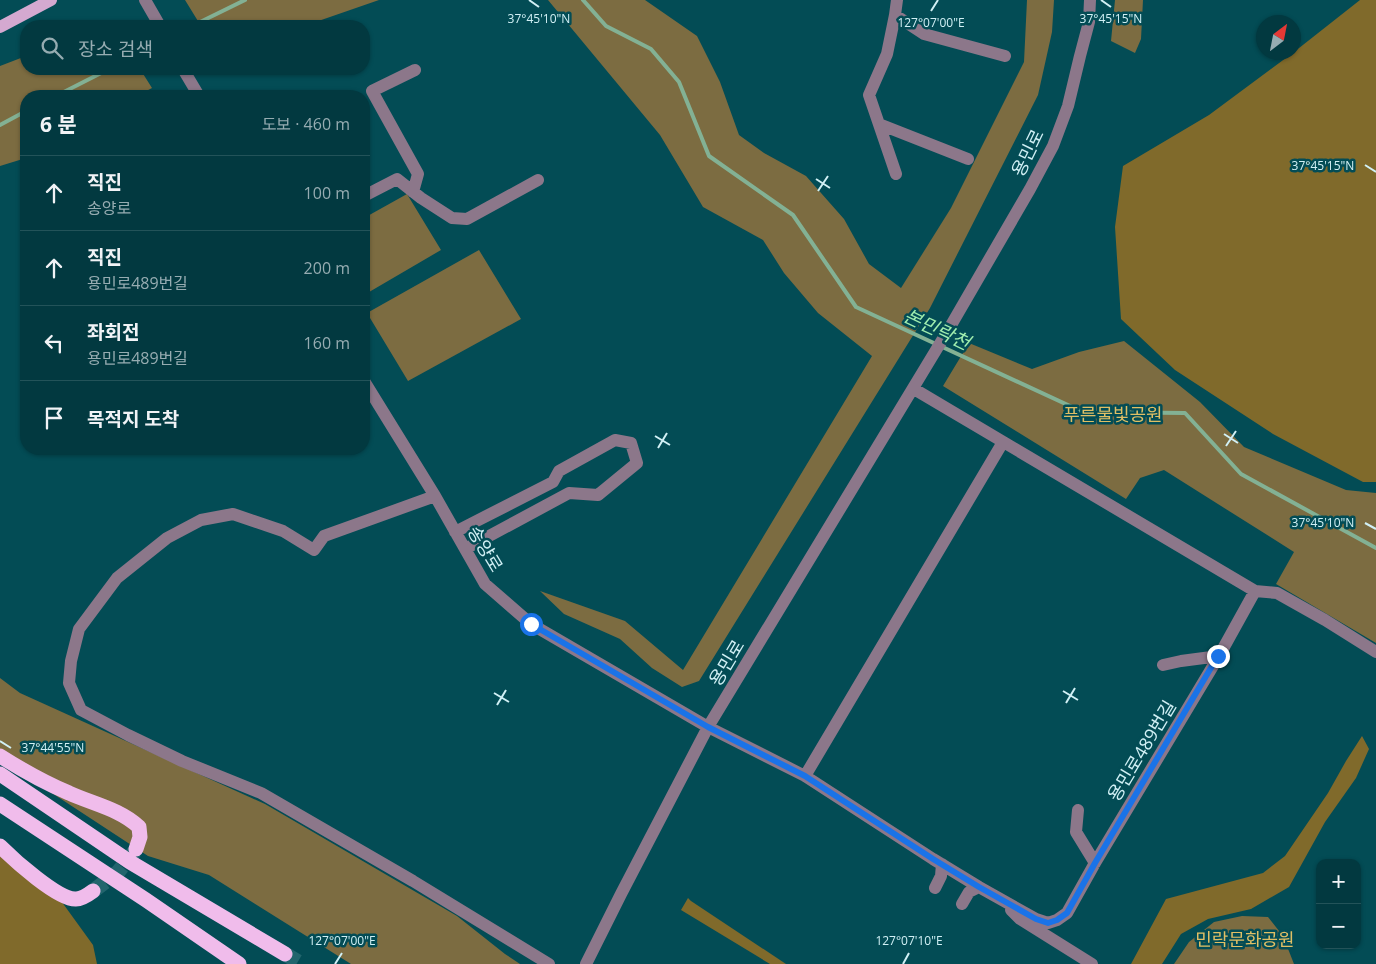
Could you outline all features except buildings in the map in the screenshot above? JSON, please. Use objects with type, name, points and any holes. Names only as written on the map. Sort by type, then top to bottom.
[{"type":"highway","points":[[0,756],[42,780],[69,793],[114,810],[130,819],[139,828],[140,837],[136,849]]},
{"type":"highway","points":[[0,774],[130,862],[285,954]]},
{"type":"highway","points":[[0,804],[239,964]]},
{"type":"highway","points":[[0,846],[28,873],[62,895],[76,899],[94,891]]},
{"type":"main road","points":[[0,27],[51,0]]},
{"type":"street","points":[[896,174],[869,95],[887,54],[897,0]]},
{"type":"street","name":"용민로","points":[[586,964],[708,727],[914,389],[1053,146],[1068,106],[1089,22],[1090,0]]},
{"type":"street","points":[[147,2],[157,20]]},
{"type":"street","points":[[895,15],[924,34],[1005,56]]},
{"type":"street","points":[[370,92],[415,70]]},
{"type":"street","points":[[187,75],[196,90]]},
{"type":"street","points":[[370,99],[418,174],[413,192]]},
{"type":"street","points":[[879,124],[968,159]]},
{"type":"street","points":[[370,193],[397,179],[452,218],[467,220],[538,180]]},
{"type":"street","points":[[914,389],[1255,591],[1276,593],[1325,620],[1376,652]]},
{"type":"street","name":"송양로","points":[[370,391],[435,496],[485,584],[531,624],[708,727]]},
{"type":"street","points":[[455,532],[552,482],[559,471],[615,440],[631,443],[637,463],[598,495],[569,493],[465,550]]},
{"type":"street","points":[[805,776],[1003,442]]},
{"type":"street","points":[[435,496],[324,536],[314,550],[283,531],[233,514],[201,520],[167,538],[117,578],[79,629],[71,661],[69,683],[81,710],[182,761],[261,793],[549,964]]},
{"type":"street","name":"용민로489번길","points":[[708,727],[805,776],[979,887],[1036,919],[1048,923],[1057,920],[1067,913],[1255,591]]},
{"type":"street","points":[[1163,665],[1218,656]]},
{"type":"street","points":[[1078,810],[1076,832],[1095,863]]},
{"type":"street","points":[[935,888],[941,876],[942,864]]},
{"type":"street","points":[[962,904],[969,892],[979,887]]},
{"type":"street","points":[[999,898],[1020,919],[1092,964]]},
{"type":"green space","points":[[185,0],[379,0],[321,20],[197,20]]},
{"type":"green space","points":[[548,0],[645,0],[697,36],[720,82],[739,135],[764,153],[806,176],[844,219],[869,264],[901,288],[951,208],[1024,62],[1027,0],[1054,0],[1052,32],[1038,95],[930,308],[699,681],[682,687],[652,668],[620,639],[564,614],[540,591],[625,621],[683,670],[872,356],[818,313],[784,273],[763,240],[703,207],[660,135]]},
{"type":"green space","points":[[1115,0],[1143,0],[1141,39],[1135,53],[1111,41]]},
{"type":"green space","points":[[20,58],[20,75],[144,75],[152,88],[148,90],[20,90],[20,160],[0,166],[0,66]]},
{"type":"green space","points":[[407,194],[441,250],[370,291],[370,215]]},
{"type":"green space","points":[[479,250],[521,319],[408,381],[370,318],[370,311]]},
{"type":"green space","name":"푸른물빛공원","points":[[1124,341],[1200,402],[1244,447],[1346,490],[1376,493],[1376,643],[1276,584],[1294,552],[1164,470],[1140,478],[1126,499],[943,386],[969,343],[1032,369],[1079,352]]},
{"type":"green space","points":[[0,678],[20,693],[265,804],[457,916],[520,964],[351,964],[209,875],[148,856],[0,759]]},
{"type":"green space","name":"민락문화공원","points":[[1242,916],[1268,917],[1283,936],[1294,964],[1174,964],[1189,942],[1214,922]]},
{"type":"shaded area","points":[[1360,0],[1376,0],[1376,482],[1363,482],[1273,434],[1175,370],[1121,319],[1115,227],[1123,166],[1209,115],[1283,60],[1301,60],[1301,46]]},
{"type":"shaded area","points":[[1362,736],[1369,749],[1356,778],[1325,822],[1289,887],[1251,909],[1208,919],[1181,934],[1162,964],[1131,964],[1166,899],[1263,873],[1285,856],[1328,793]]},
{"type":"shaded area","points":[[0,844],[59,898],[93,945],[97,964],[0,964]]},
{"type":"shaded area","points":[[688,898],[786,964],[770,964],[681,910]]},
{"type":"waterway","points":[[204,20],[245,0]]},
{"type":"waterway","name":"본민락천","points":[[583,0],[606,26],[651,49],[679,82],[709,156],[793,215],[856,307],[1083,412],[1185,413],[1241,474],[1376,548]]},
{"type":"waterway","points":[[68,90],[97,75]]},
{"type":"waterway","points":[[0,125],[20,114]]},
{"type":"tunnel","points":[[93,891],[118,872],[135,851]]},
{"type":"tunnel","points":[[285,954],[302,964]]},
{"type":"route","points":[[531,624],[708,727],[805,776],[979,887],[1036,919],[1048,923],[1057,920],[1067,913],[1218,656]]}]
